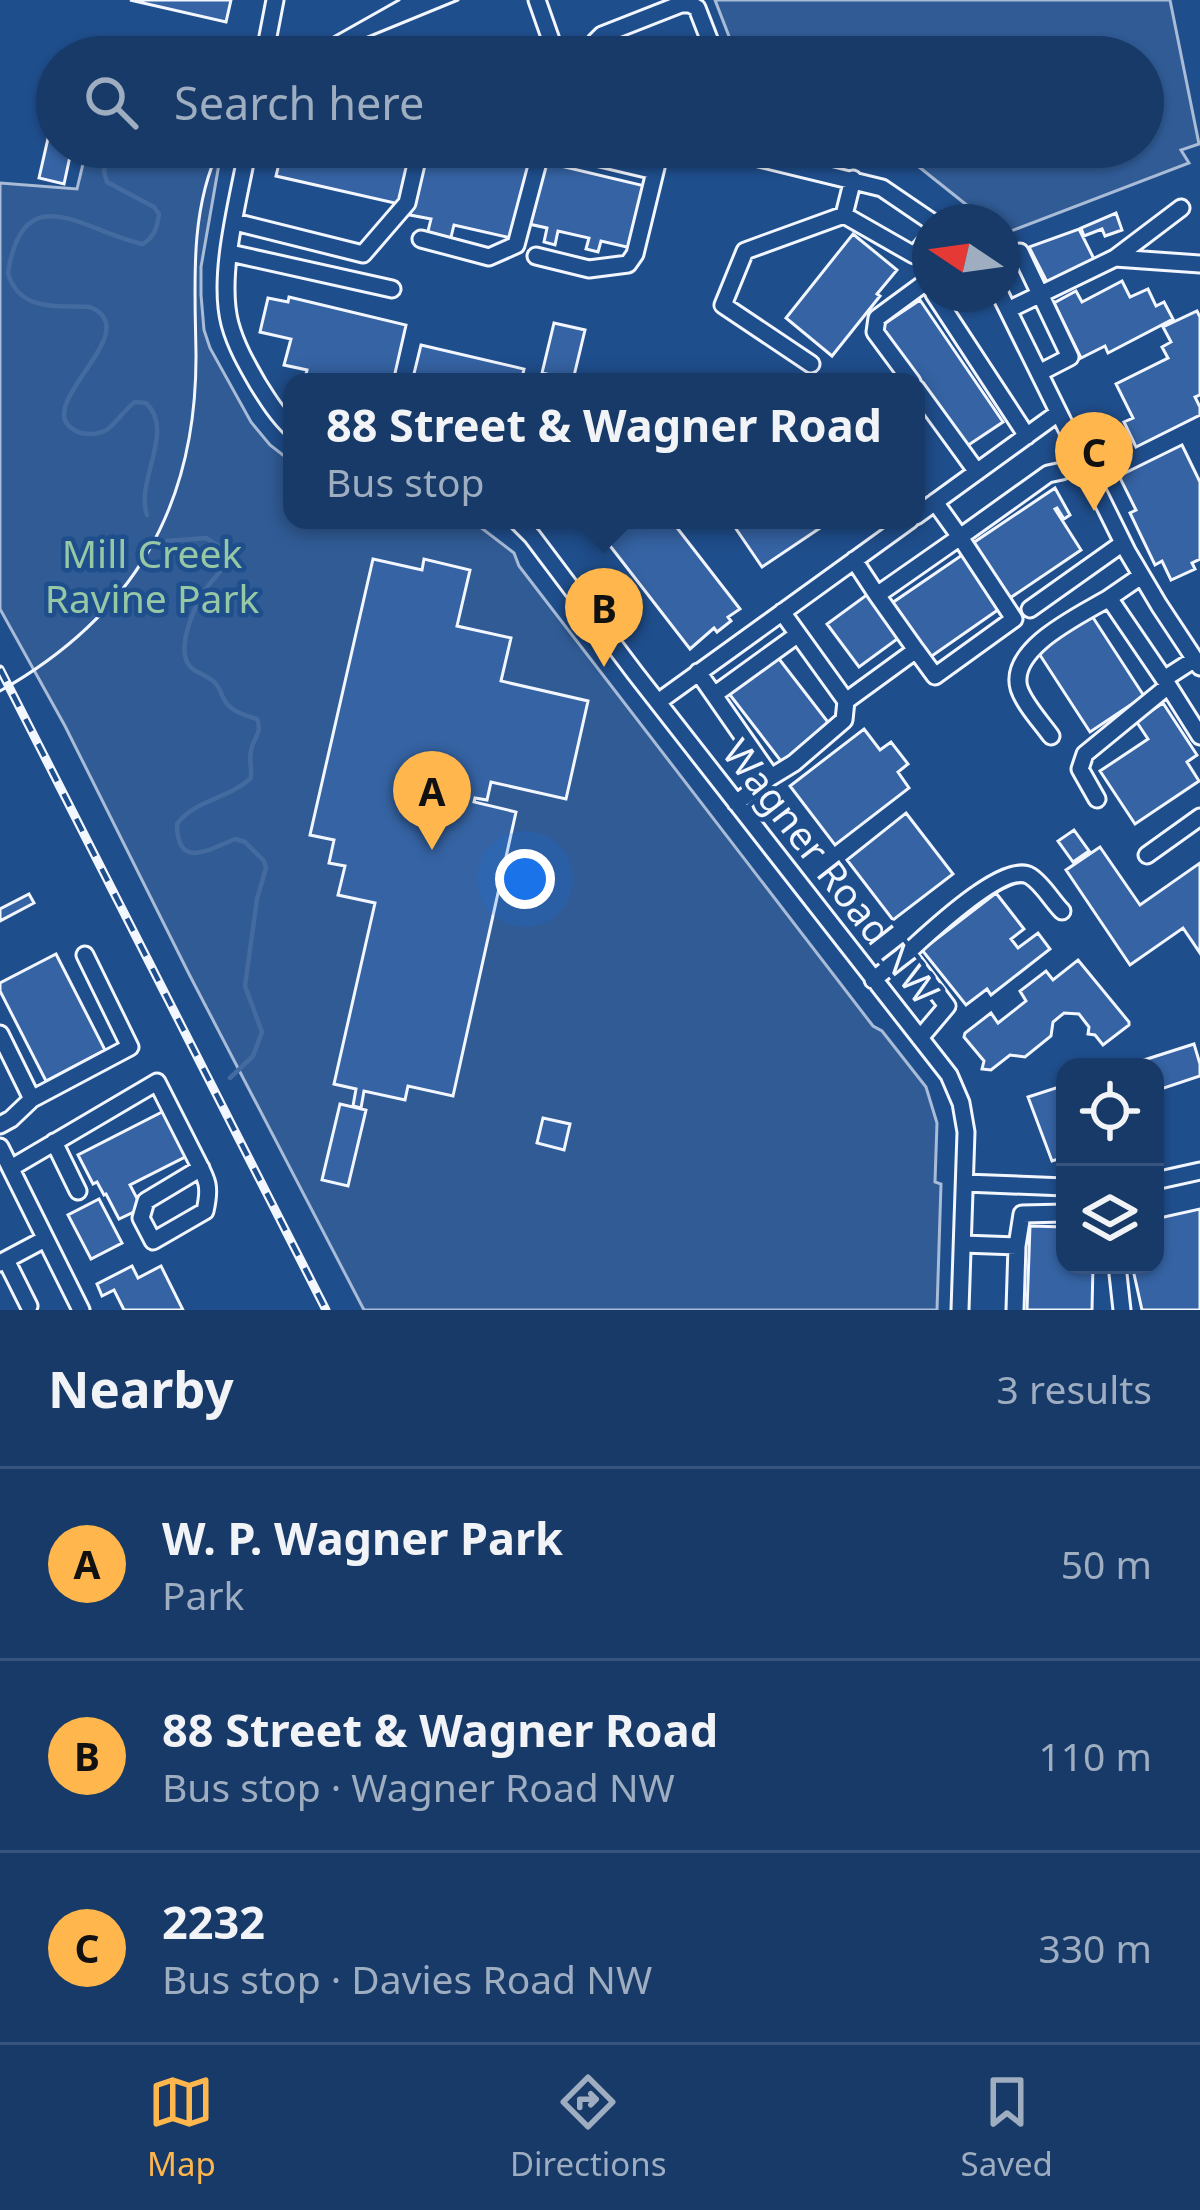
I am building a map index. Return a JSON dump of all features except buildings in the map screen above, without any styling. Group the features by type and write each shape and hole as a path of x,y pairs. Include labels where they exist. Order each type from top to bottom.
{"street":[{"path":"268,36 275,0"},
{"path":"540,1 550,36"},
{"path":"601,36 690,4 697,8 708,36"},
{"path":"244,168 226,293 235,341 283,418"},
{"path":"235,222 363,254 407,203 415,168"},
{"path":"421,239 489,257 516,245 536,168"},
{"path":"642,168 655,171"},
{"path":"536,256 590,269 628,264 635,254 656,168"},
{"path":"806,168 892,192 912,207"},
{"path":"844,215 854,179"},
{"path":"1020,298 1040,294 1115,258 1181,208"},
{"path":"811,364 723,305 745,251 844,215 912,254"},
{"path":"280,264 285,235"},
{"path":"1021,252 1070,357 1039,373"},
{"path":"230,253 392,290"},
{"path":"1115,258 1200,264"},
{"path":"905,373 875,332 877,318 912,292"},
{"path":"946,312 1027,436"},
{"path":"1009,312 1141,576 1197,663 1166,683 1084,754 1080,770 1097,799"},
{"path":"925,400 977,472"},
{"path":"925,509 1058,413"},
{"path":"877,595 1048,474 1081,459"},
{"path":"854,560 935,676 1014,619 935,502"},
{"name":"Wagner Road NW","path":"525,529 949,1075 961,1102 966,1132 960,1310"},
{"path":"658,702 898,529"},
{"path":"1030,609 1124,544"},
{"path":"1051,736 1019,688 1019,668 1034,645 1141,576"},
{"path":"1108,598 1200,736"},
{"path":"736,803 794,763 844,720 846,701 782,612"},
{"path":"713,695 797,634"},
{"path":"846,701 916,650"},
{"path":"698,672 770,778"},
{"path":"1147,855 1200,817"},
{"path":"873,980 995,881 1029,874 1062,911"},
{"path":"907,953 947,1006 920,1038"},
{"path":"0,1125 32,1099 130,1048 85,955"},
{"path":"0,1034 32,1099"},
{"path":"10,1168 157,1082 201,1168 211,1189 205,1211 153,1240 141,1218 146,1201 201,1168"},
{"path":"54,1142 78,1191"},
{"path":"0,1147 81,1310"},
{"path":"1164,1179 1200,1171"},
{"path":"965,1183 1056,1186"},
{"path":"1015,1310 1022,1214 1056,1213"},
{"path":"29,1306 3,1262 45,1239"},
{"path":"963,1244 1017,1246"},
{"path":"1118,1274 1122,1310"}],"shaded area":[{"path":"715,0 1170,0 1199,144 1181,150 1189,163 1020,228 1020,204 965,204 920,168 1164,168 1164,36 729,36"},
{"path":"82,168 218,168 201,267 204,330 251,422 283,455 283,529 483,529 514,553 519,566 873,1026 926,1087 937,1123 935,1182 941,1184 937,1310 364,1310 65,726 0,609 0,183 77,189"}],"waterway":[{"path":"105,168 107,182 159,214 150,238 143,244 80,222 43,217 28,225 16,243 8,273 13,286 30,300 90,307 105,319 106,334 73,390 65,408 66,423 81,433 98,433 135,402 146,403 157,427 146,487 147,515"},
{"path":"167,541 206,538 225,550 222,568 193,615 185,654 190,666 216,684 228,705 259,724 250,754 251,778 193,809 177,824 178,839 189,852 206,851 235,839 245,842 266,868 245,986 262,1032 253,1056 230,1078"}],"tram line":[{"path":"335,36 399,0"},
{"path":"370,36 458,0"},
{"path":"0,691 87,628 121,591 169,508 193,409 199,222 211,168"}],"railway":[{"path":"0,669 326,1310"}],"place":[{"name":"2232","path":"1094,511"},
{"name":"88 Street & Wagner Road","path":"604,667"},
{"name":"W. P. Wagner Park","path":"432,850"}],"park label":[{"name":"Mill Creek Ravine Park","path":"152,574"}]}
